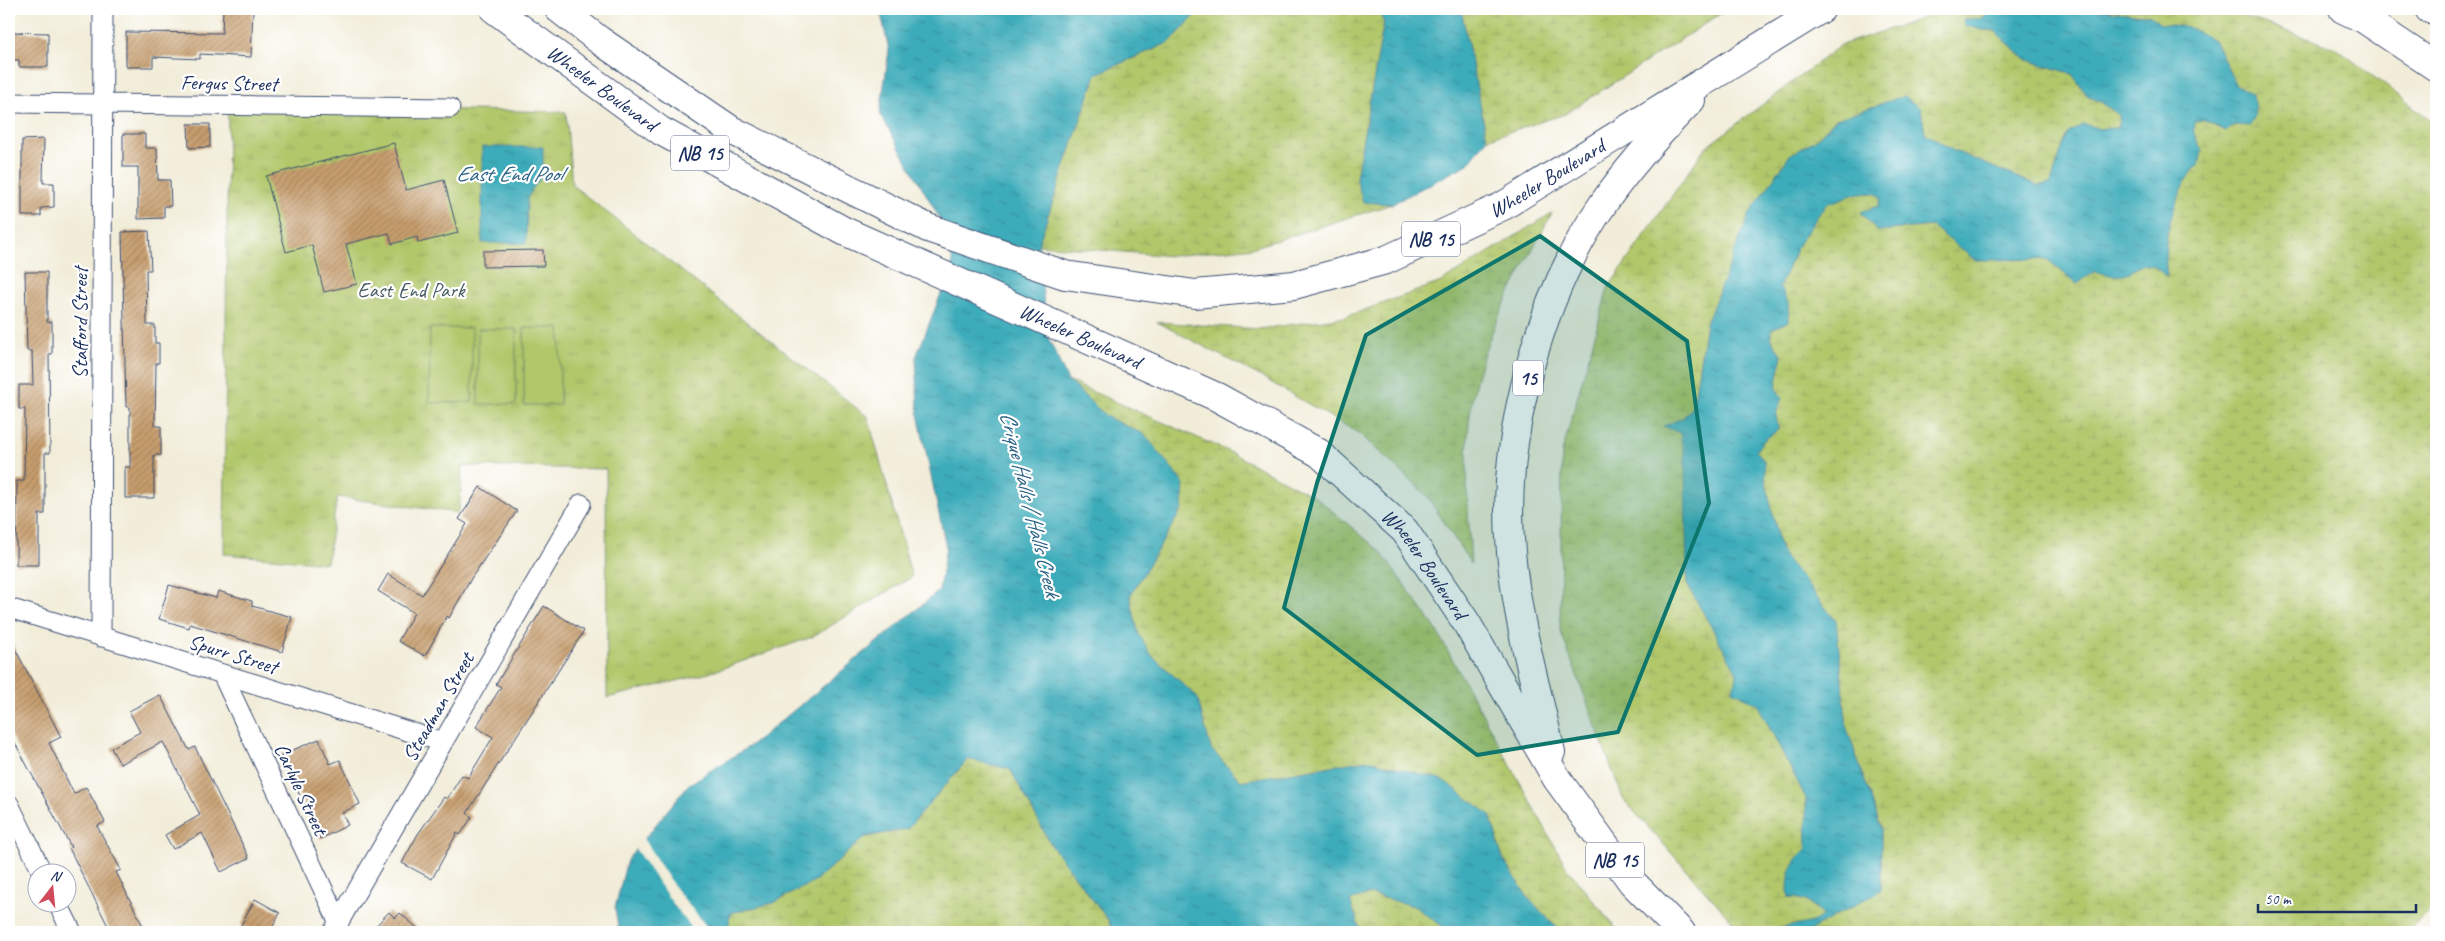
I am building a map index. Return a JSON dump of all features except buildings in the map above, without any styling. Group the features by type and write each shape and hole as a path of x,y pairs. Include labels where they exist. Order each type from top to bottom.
{"highway":[{"name":"Wheeler Boulevard","path":"494,9 661,131 844,231 923,268 1217,397 1318,453 1405,531 1466,622 1557,779"},
{"name":"Wheeler Boulevard","path":"558,9 599,40 731,130 928,228 1065,275 1195,294 1294,285 1386,260 1504,206 1754,48"},
{"name":"NB 15","path":"1754,48 1821,9"},
{"path":"2344,9 2364,19 2436,67"},
{"path":"2429,9 2436,10"},
{"name":"15","path":"1557,779 1520,623 1510,550 1511,478 1520,406 1534,353 1567,268 1602,205 1646,146 1697,94 1754,48"},
{"name":"NB 15","path":"1557,779 1632,882 1681,932"}],"street":[{"name":"Stafford Street","path":"101,637 103,9"},
{"name":"Fergus Street","path":"9,103 450,108"},
{"name":"Steadman Street","path":"336,927 581,504"},
{"name":"Spurr Street","path":"9,608 443,742"},
{"name":"Carlyle Street","path":"222,674 336,927"},
{"path":"9,804 38,864"},
{"path":"63,914 72,932"}],"highlighted area":[{"path":"1540,236 1687,341 1709,503 1618,732 1477,755 1284,608 1317,483 1366,335"}],"green space":[{"path":"1201,9 1377,9 1384,22 1356,178 1364,202 1392,204 1255,247 1173,256 1038,245 1096,74 1170,42"},
{"path":"1461,9 1728,9 1565,114 1487,139"},
{"path":"1951,9 1996,9 1980,19 1963,19 1982,30 1994,30 2025,59 2072,74 2087,95 2101,102 2120,116 2117,128 2100,129 2084,124 2067,134 2051,183 2038,186 1952,150 1925,133 1921,109 1835,119 1817,139 1790,155 1706,324 1693,406 1683,418 1664,426 1680,433 1685,457 1687,584 1737,672 1733,690 1758,705 1806,798 1807,848 1797,859 1791,871 1788,883 1789,898 1800,899 1809,903 1823,917 1804,925 1784,929 1742,932 1623,799 1560,630 1562,452 1608,288 1705,148 1841,45"},
{"path":"2093,9 2223,9 2336,48 2436,124 2436,904 2408,932 1806,932 1881,890 1881,828 1847,729 1836,621 1781,552 1766,483 1764,461 1756,450 1764,440 1778,430 1776,414 1781,398 1776,388 1782,355 1770,338 1772,329 1788,302 1779,287 1799,243 1826,204 1858,193 1874,193 1881,197 1878,206 1862,212 1877,231 1933,226 1975,260 2047,259 2077,284 2095,271 2128,273 2143,264 2153,266 2167,276 2166,242 2173,210 2202,150 2193,128 2195,121 2203,120 2225,131 2235,84 2215,41 2188,27 2160,24 2150,16"},
{"name":"East End Park","path":"228,105 566,112 572,185 868,417 912,577 812,637 709,673 607,698 606,469 463,466 459,513 337,497 327,563 224,554"},
{"path":"1552,213 1498,319 1481,363 1475,386 1468,430 1467,452 1471,564 1427,496 1360,434 1260,376 1157,322 1259,329 1345,317 1441,282"},
{"path":"430,328 472,328 472,402 429,403"},
{"path":"524,328 560,328 560,405 524,405"},
{"path":"478,329 516,329 516,404 478,404"},
{"path":"1068,381 1226,450 1317,498 1380,551 1434,626 1567,868 1619,932 1561,932 1528,898 1502,856 1490,815 1368,760 1241,781 1211,749 1197,697 1151,655 1138,633 1130,596 1182,509 1145,435 1107,417"},
{"path":"968,759 1010,769 1052,846 1109,921 1112,932 728,932 729,913 773,903 816,880 865,837 907,829"},
{"path":"1370,894 1414,906 1451,932 1361,932 1350,901"}],"water":[{"name":"Crique Halls / Halls Creek","path":"880,9 1201,9 1170,42 1096,74 1038,245 1047,335 1068,381 1107,417 1145,435 1184,484 1182,509 1130,596 1138,633 1151,655 1197,697 1211,749 1241,781 1368,760 1443,780 1490,815 1502,857 1528,898 1561,932 1451,932 1414,906 1370,894 1350,901 1361,932 1112,932 1109,921 1052,846 1010,769 968,759 907,829 865,837 816,880 773,903 730,913 728,932 619,932 615,908 627,860 688,785 753,744 939,591 946,547 918,414 916,357 953,263 943,224 880,114 889,50"},
{"path":"1377,9 1461,9 1487,139 1468,164 1392,204 1363,202 1356,178 1384,22"},
{"path":"1996,9 2093,9 2150,16 2160,24 2188,27 2215,41 2235,84 2253,95 2255,115 2250,126 2237,125 2225,131 2203,120 2195,121 2193,128 2196,140 2202,150 2199,166 2192,171 2186,181 2176,203 2167,233 2165,253 2167,276 2153,266 2143,264 2120,275 2109,275 2095,271 2077,284 2047,259 1975,260 1932,226 1877,231 1861,212 1878,206 1881,197 1874,193 1858,193 1826,204 1799,243 1779,287 1788,302 1789,321 1772,329 1770,338 1782,355 1776,388 1782,398 1776,414 1778,430 1764,440 1756,450 1764,461 1766,483 1781,552 1836,621 1847,729 1881,828 1881,890 1807,932 1770,932 1823,917 1809,903 1800,899 1789,898 1788,883 1793,865 1807,848 1806,798 1758,705 1733,690 1737,672 1687,584 1685,457 1680,433 1663,426 1683,418 1693,406 1706,324 1750,213 1790,155 1817,139 1836,119 1904,96 1921,109 1925,133 1952,150 2038,186 2051,183 2067,134 2084,124 2100,129 2117,128 2120,116 2101,102 2087,95 2072,74 2025,59 1994,30 1982,30 1965,25 1963,19 1980,19"},
{"name":"East End Pool","path":"482,147 543,147 543,168 540,179 527,199 526,243 482,243"}],"pier":[{"path":"642,837 675,888 711,932 695,932 676,908 634,847"}]}
